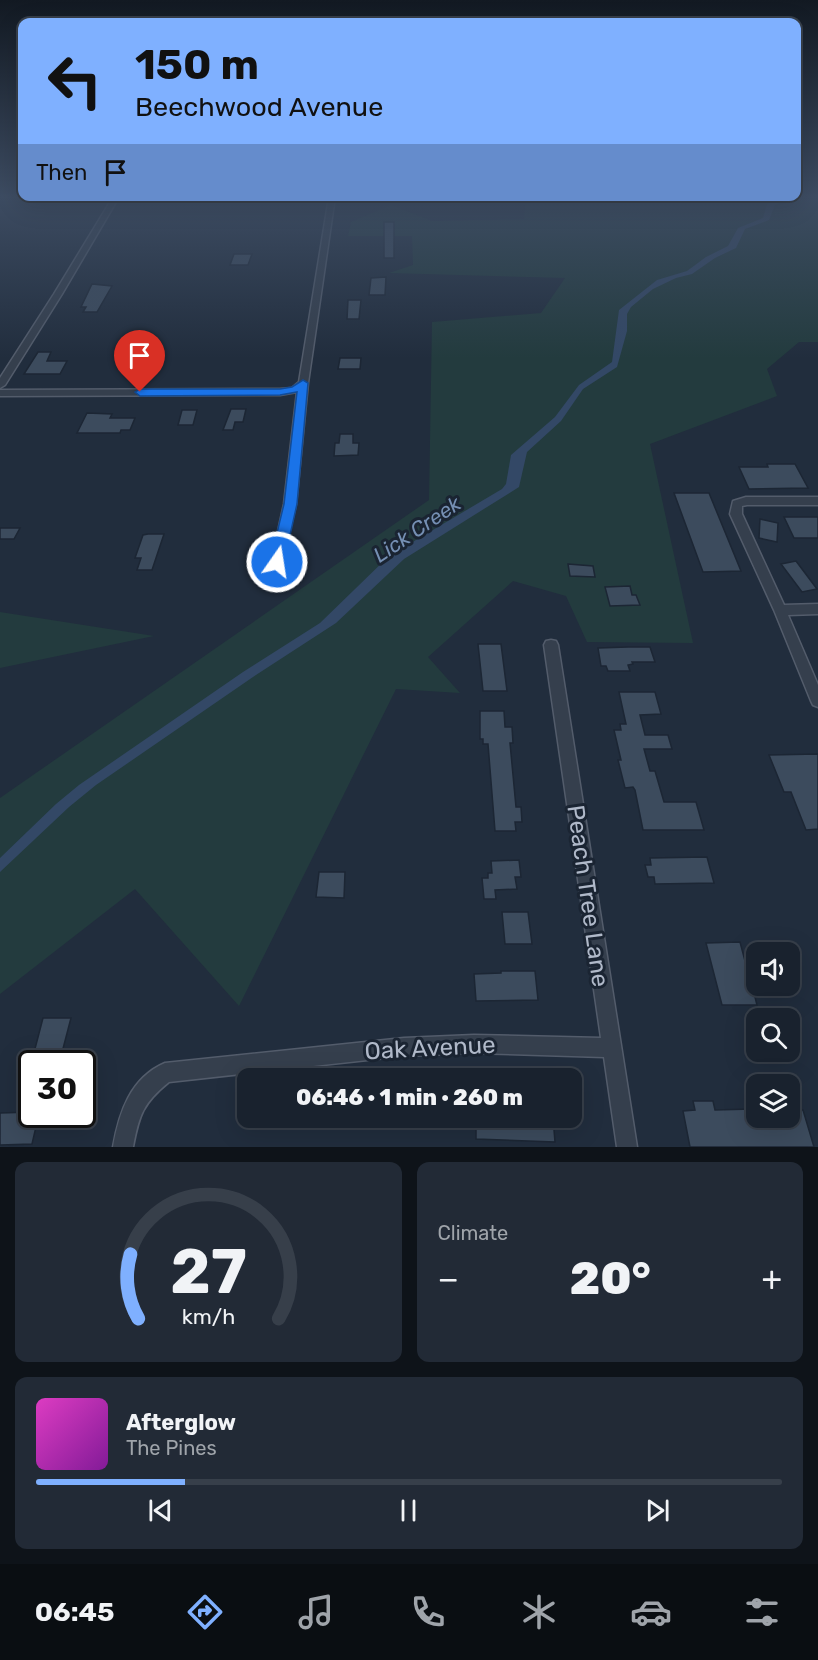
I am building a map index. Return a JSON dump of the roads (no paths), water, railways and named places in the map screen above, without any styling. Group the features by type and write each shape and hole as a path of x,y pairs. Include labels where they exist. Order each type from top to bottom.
{"street":[{"path":"0,385 83,251"},
{"path":"277,562 290,504 299,386 323,251"},
{"path":"0,393 280,392 299,386"},
{"path":"818,501 746,501 737,504 736,514 818,701"},
{"path":"780,610 818,609"},
{"name":"Peach Tree Lane","path":"551,645 610,1048 627,1147"},
{"name":"Oak Avenue","path":"123,1147 134,1102 147,1086 165,1073 404,1047 474,1044 610,1048"}],"water":[{"name":"Lick Creek","path":"719,251 731,251 692,274 676,278 653,289 631,307 627,314 627,331 617,367 583,389 561,421 527,452 519,487 404,559 336,623 96,785 69,807 0,872 0,858 79,785 243,672 320,623 389,556 502,489 506,484 511,455 555,417 579,385 612,362 619,310 657,280 687,271"}]}
